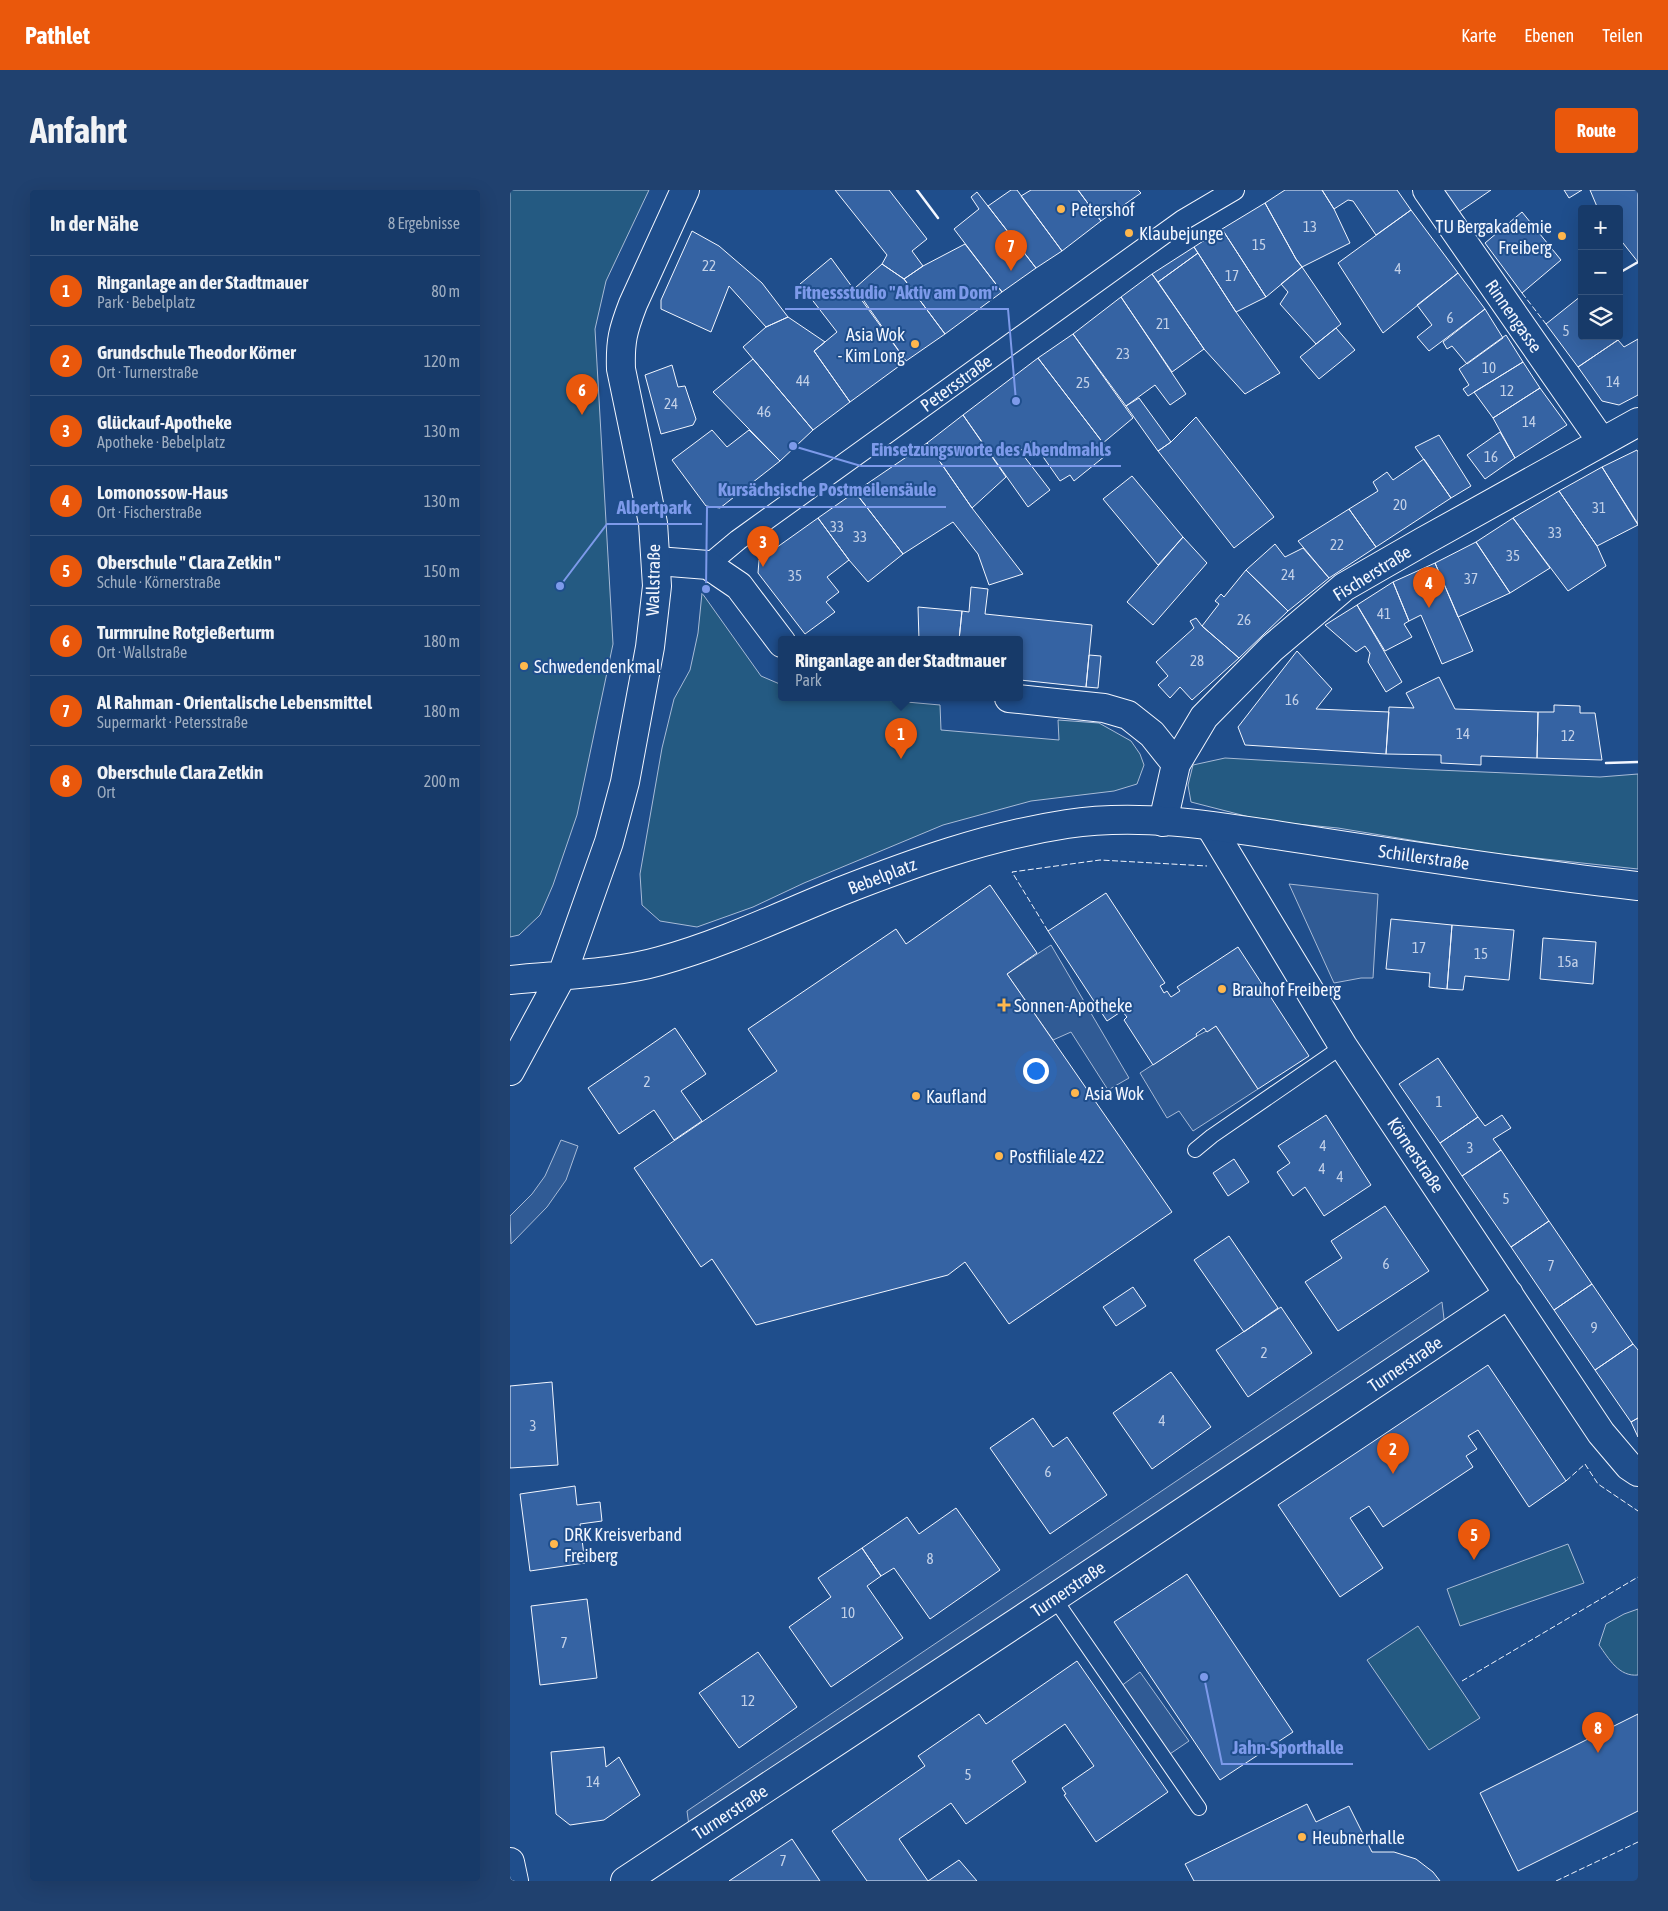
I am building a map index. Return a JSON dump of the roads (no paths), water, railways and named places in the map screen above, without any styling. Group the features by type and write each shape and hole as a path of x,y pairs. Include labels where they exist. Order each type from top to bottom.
{"street":[{"name":"Wallstraße","path":"510,1071 562,975 609,842 625,782 650,647 657,586 657,561 653,523 621,369 620,344 633,304 685,190"},
{"name":"Petersstraße","path":"708,566 738,540 1182,220 1234,190"},
{"name":"Rinnengasse","path":"1427,190 1602,442"},
{"name":"Fischerstraße","path":"1163,822 1176,764 1204,717 1272,648 1344,588 1424,541 1638,422"},
{"path":"657,561 708,566 739,586 778,637"},
{"path":"1023,699 1104,708 1128,715 1152,734 1176,764"},
{"name":"Bebelplatz","path":"510,980 634,967 660,961 718,942 932,857 1018,832 1070,823 1115,820 1210,826"},
{"name":"Schillerstraße","path":"1210,826 1638,886"},
{"name":"Körnerstraße","path":"1210,826 1343,1046 1601,1433 1629,1466 1638,1472"},
{"name":"Turnerstraße","path":"625,1881 1054,1598 1509,1294"}],"lane":[{"path":"1195,1150 1212,1136 1343,1046"},
{"path":"1054,1598 1199,1808"}],"place":[{"name":"Petershof","path":"1061,209"},
{"name":"Klaubejunge","path":"1129,233"},
{"name":"TU Bergakademie Freiberg","path":"1562,236"},
{"name":"Al Rahman - Orientalische Lebensmittel","path":"1011,271"},
{"name":"Asia Wok - Kim Long","path":"915,344"},
{"name":"Fitnessstudio \"Aktiv am Dom\"","path":"1016,401"},
{"name":"Turmruine Rotgießerturm","path":"582,415"},
{"name":"Einsetzungsworte des Abendmahls","path":"793,446"},
{"name":"Glückauf-Apotheke","path":"763,567"},
{"name":"Albertpark","path":"560,586"},
{"name":"Kursächsische Postmeilensäule","path":"706,589"},
{"name":"Lomonossow-Haus","path":"1429,608"},
{"name":"Schwedendenkmal","path":"524,666"},
{"name":"Ringanlage an der Stadtmauer","path":"901,759"},
{"name":"Brauhof Freiberg","path":"1222,989"},
{"name":"Sonnen-Apotheke","path":"1004,1005"},
{"name":"Asia Wok","path":"1075,1093"},
{"name":"Kaufland","path":"916,1096"},
{"name":"Postfiliale 422","path":"999,1156"},
{"name":"Grundschule Theodor Körner","path":"1393,1474"},
{"name":"DRK Kreisverband Freiberg","path":"554,1544"},
{"name":"Oberschule \" Clara Zetkin \"","path":"1474,1560"},
{"name":"Jahn-Sporthalle","path":"1204,1677"},
{"name":"Oberschule Clara Zetkin","path":"1598,1753"},
{"name":"Heubnerhalle","path":"1302,1837"}]}
